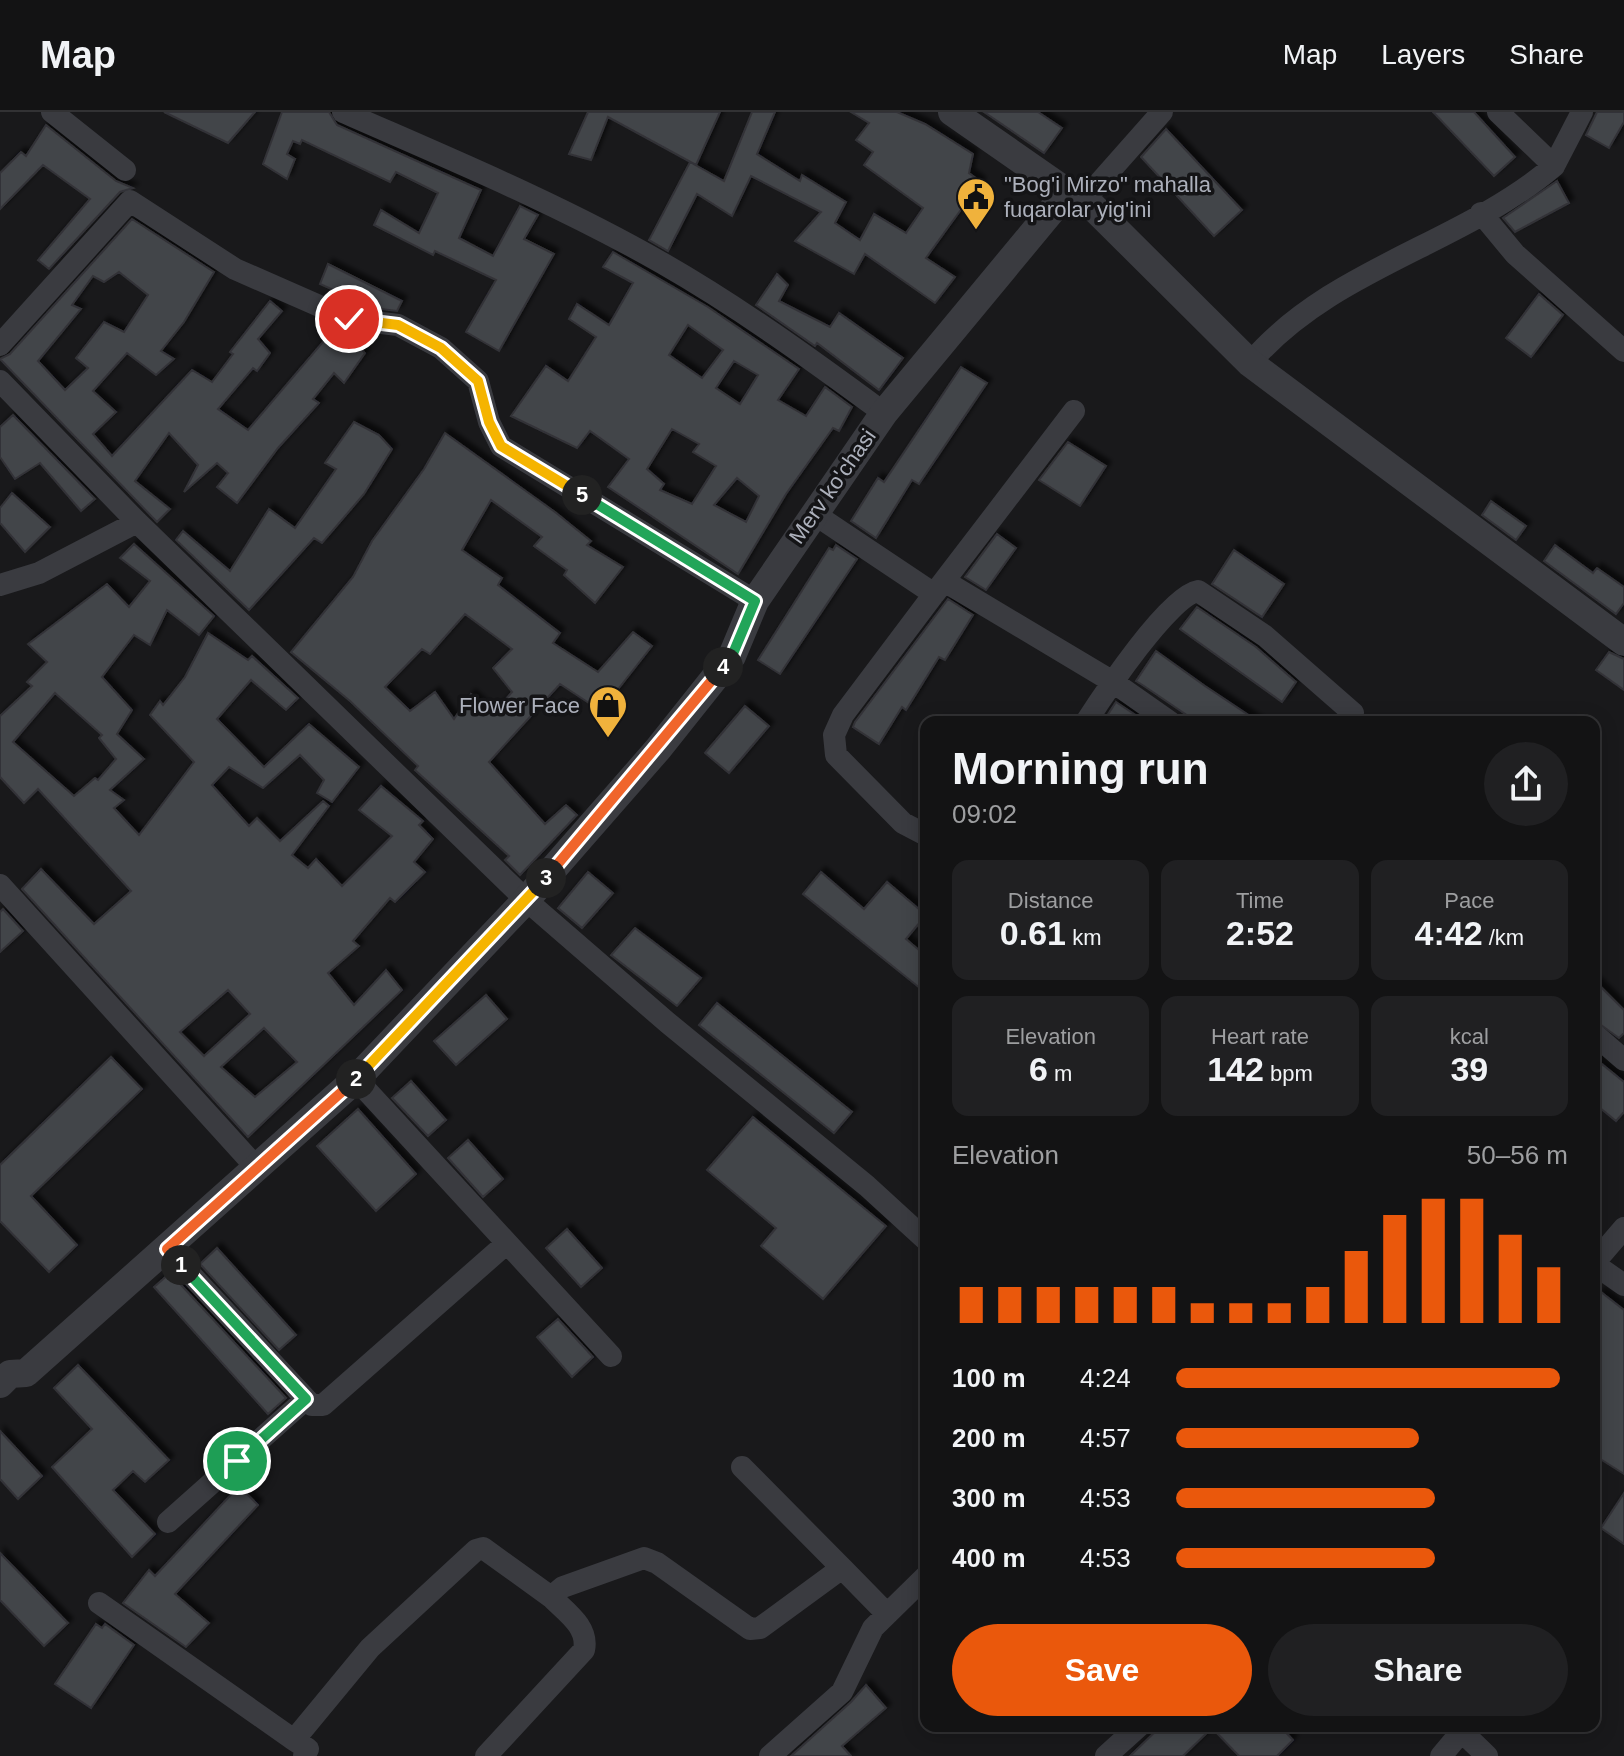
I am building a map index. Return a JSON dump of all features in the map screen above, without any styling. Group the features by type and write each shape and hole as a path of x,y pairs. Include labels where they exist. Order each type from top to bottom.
{"street":[{"path":"52,112 125,170"},
{"path":"343,112 517,188 663,264 813,361 884,413"},
{"path":"952,112 1076,195 1250,363 1624,642"},
{"path":"1076,195 1162,112"},
{"path":"1498,112 1554,166"},
{"path":"1250,363 1269,341 1339,288 1481,213 1554,166 1582,112"},
{"name":"Merv ko'chasi","path":"0,1384 10,1374 26,1373 356,1079 526,900 658,749 732,656 755,601 884,413 1076,195"},
{"path":"0,345 130,201 235,269 349,319 398,325 441,348 478,381 489,422 501,446 755,601"},
{"path":"1481,213 1515,254 1624,351"},
{"path":"0,381 137,522 526,900 668,1023 867,1186 920,1235"},
{"path":"920,832 903,823 836,755 834,735 843,715 1074,411"},
{"path":"813,513 939,587 1113,682 1161,716"},
{"path":"0,585 39,573 137,522"},
{"path":"1090,716 1113,682 1180,599 1198,591 1265,636 1353,713"},
{"path":"0,885 255,1166"},
{"path":"1600,1039 1624,1060"},
{"path":"356,1079 611,1356"},
{"path":"1600,1256 1624,1228"},
{"path":"167,1249 312,1405 323,1405 507,1243"},
{"path":"1600,1267 1624,1285"},
{"path":"168,1522 306,1399"},
{"path":"742,1467 887,1614"},
{"path":"99,1603 299,1748 370,1648 476,1550 491,1551 551,1597 581,1627 586,1639 584,1650 486,1756"},
{"path":"551,1597 563,1587 644,1558 657,1563 750,1629 760,1628 842,1568"},
{"path":"770,1756 842,1692 873,1628 920,1582"},
{"path":"1106,1756 1132,1732"},
{"path":"1441,1756 1457,1732"},
{"path":"1462,1732 1487,1756"}],"building":[{"path":"164,112 255,112 228,143"},
{"path":"282,112 329,112 337,125 481,190 459,238 493,256 520,206 538,215 524,239 554,254 499,351 466,332 496,280 435,251 433,255 374,225 381,210 419,233 438,193 396,172 390,182 302,140 300,144 293,141 287,154 295,159 287,179 263,164"},
{"path":"588,112 720,112 696,165 608,117 591,160 569,154"},
{"path":"752,112 775,112 757,154 800,181 802,175 846,202 835,223 860,240 874,214 906,233 923,208 864,165 873,152 856,140 869,123 851,112 897,112 925,124 973,154 969,173 981,182 926,258 955,277 935,303 865,254 854,274 795,241 821,212 751,176 732,216 697,194 668,251 649,240 690,162 724,181"},
{"path":"984,112 1038,112 1062,128 1044,153"},
{"path":"1433,112 1474,112 1515,157 1494,176"},
{"path":"1597,112 1624,112 1624,122 1609,148 1586,135"},
{"path":"46,125 116,181 133,188 120,192 49,269 38,260 90,199 43,165 0,209 0,173 21,152 26,156"},
{"path":"1166,129 1242,210 1214,236 1141,157"},
{"path":"1557,181 1569,203 1515,232 1503,218"},
{"path":"132,219 214,272 184,322 161,351 174,359 156,375 127,353 93,391 116,412 93,434 112,456 192,370 212,382 233,354 230,352 270,301 282,311 258,339 270,353 257,371 253,368 218,409 248,430 333,330 348,341 350,337 365,353 344,383 334,373 313,399 319,403 278,448 237,503 217,487 228,473 217,463 184,492 198,465 169,433 135,481 170,509 157,522 0,359 10,354","holes":["119,272 148,295 124,332 104,322 76,358 88,368 65,390 38,361 81,309 72,305 93,276 104,282"]},
{"path":"613,252 708,307 799,369 778,400 806,416 825,387 852,407 839,431 833,428 786,494 738,574 608,487 629,459 590,431 577,448 511,416 546,366 568,381 596,337 569,319 577,304 609,325 633,283 603,267","holes":["688,325 723,350 702,378 669,355","734,361 758,375 740,404 716,388","672,429 699,444 693,452 716,466 692,504 660,490 664,484 647,469","737,478 759,496 746,522 714,505"]},
{"path":"328,264 402,301 397,311 373,308 320,284"},
{"path":"777,274 788,285 779,301 830,327 839,313 903,358 879,390 817,343 815,346 756,305"},
{"path":"1539,294 1563,315 1531,357 1506,338"},
{"path":"961,367 987,383 919,484 912,480 876,538 851,521 878,478 884,482"},
{"path":"13,415 95,499 81,511 40,463 15,479 0,457 0,427"},
{"path":"354,422 379,435 392,449 364,494 322,543 314,538 249,610 176,540 183,531 230,571 269,509 295,528 336,469 325,463"},
{"path":"445,433 555,512 591,541 587,545 623,567 595,603 564,575 567,570 534,546 542,537 491,500 462,550 502,578 498,585 560,633 553,643 598,672 633,632 652,646 601,711 560,684 489,762 545,824 566,805 577,815 520,875 505,860 509,856 415,770 418,766 350,701 291,652 353,577 372,541 424,469","holes":["465,614 512,649 493,668 512,692 493,714 471,694 454,719 435,692 410,711 385,687 422,649 430,654"]},
{"path":"1068,442 1106,466 1080,506 1039,480"},
{"path":"12,493 50,527 25,552 0,523 0,508"},
{"path":"1491,501 1526,526 1516,540 1482,515"},
{"path":"997,534 1016,548 986,590 965,577"},
{"path":"134,544 214,616 199,635 167,610 150,645 134,635 102,677 132,710 117,734 144,759 110,790 124,800 114,808 139,835 194,762 150,715 160,701 163,705 185,677 208,633 248,660 252,656 298,698 286,710 251,680 217,719 264,767 309,724 359,767 332,802 317,793 324,780 300,755 263,788 229,767 212,785 249,826 257,818 280,841 323,801 329,806 292,855 308,868 316,859 342,886 392,836 359,810 381,786 423,821 419,825 433,839 414,862 425,872 395,902 390,898 353,941 359,946 328,973 354,1005 386,970 402,990 248,1137 22,889 41,869 94,924 131,891 38,789 24,803 0,777 0,716 32,686 27,682 47,662 28,644 107,584 129,607 150,581 120,558","holes":["55,693 102,735 99,738 116,759 98,780 95,778 74,796 13,742","228,990 250,1014 204,1056 180,1032","264,1028 297,1062 255,1097 221,1067"]},
{"path":"836,545 857,559 780,674 758,660 829,548 833,550"},
{"path":"1555,545 1593,573 1597,568 1624,587 1624,603 1616,614 1544,561"},
{"path":"1234,550 1284,584 1262,617 1212,584"},
{"path":"948,599 973,615 945,660 939,657 906,710 902,707 879,744 853,727 855,722"},
{"path":"1197,607 1256,647 1296,682 1282,702 1180,629"},
{"path":"1156,651 1250,716 1188,716 1136,681"},
{"path":"1609,652 1624,659 1624,690 1596,670"},
{"path":"1116,702 1137,716 1107,716"},
{"path":"745,706 769,726 729,773 705,753"},
{"path":"588,872 613,893 582,928 558,908"},
{"path":"821,872 864,909 887,882 920,910 920,922 906,939 920,951 920,988 803,894"},
{"path":"3,909 23,931 0,952 0,912"},
{"path":"635,928 701,978 677,1006 611,955"},
{"path":"1600,986 1624,1010 1624,1033 1619,1038 1600,1024"},
{"path":"486,995 507,1019 456,1065 434,1041"},
{"path":"717,1003 852,1112 834,1133 699,1025"},
{"path":"111,1057 142,1089 31,1196 77,1245 49,1272 0,1221 0,1165"},
{"path":"1600,1062 1624,1082 1624,1112 1616,1121 1600,1108"},
{"path":"411,1081 446,1120 428,1136 392,1098"},
{"path":"358,1109 416,1174 376,1211 317,1146"},
{"path":"753,1117 886,1226 823,1299 761,1246 776,1228 707,1170"},
{"path":"468,1140 503,1179 483,1197 448,1158"},
{"path":"567,1229 602,1268 581,1287 546,1248"},
{"path":"217,1248 296,1335 279,1350 200,1264"},
{"path":"170,1273 286,1398 268,1414 154,1287"},
{"path":"1600,1293 1624,1310 1624,1474 1600,1459"},
{"path":"558,1319 593,1357 572,1377 537,1337"},
{"path":"78,1365 169,1460 145,1482 133,1471 113,1490 155,1534 132,1557 52,1467 92,1429 54,1388"},
{"path":"0,1431 42,1476 18,1499 0,1479"},
{"path":"239,1486 258,1505 175,1594 209,1623 186,1647 123,1603 149,1570 155,1576"},
{"path":"1624,1493 1624,1544 1601,1528"},
{"path":"0,1553 68,1623 44,1646 0,1600"},
{"path":"96,1624 102,1628 105,1624 134,1645 91,1708 55,1684"},
{"path":"866,1685 886,1708 842,1746 851,1756 791,1756 851,1702"},
{"path":"1155,1732 1208,1732 1183,1756 1130,1756"},
{"path":"1216,1732 1286,1732 1293,1740 1277,1756 1239,1756"}],"place":[{"name":"\"Bog'i Mirzo\" mahalla fuqarolar yig'ini","path":"976,231"},
{"name":"Flower Face","path":"608,739"}],"route":[{"path":"237,1461 306,1399 167,1249 255,1166 356,1079 526,900 658,749 732,656 755,601 501,446 489,422 478,381 441,348 398,325 349,319"}]}
